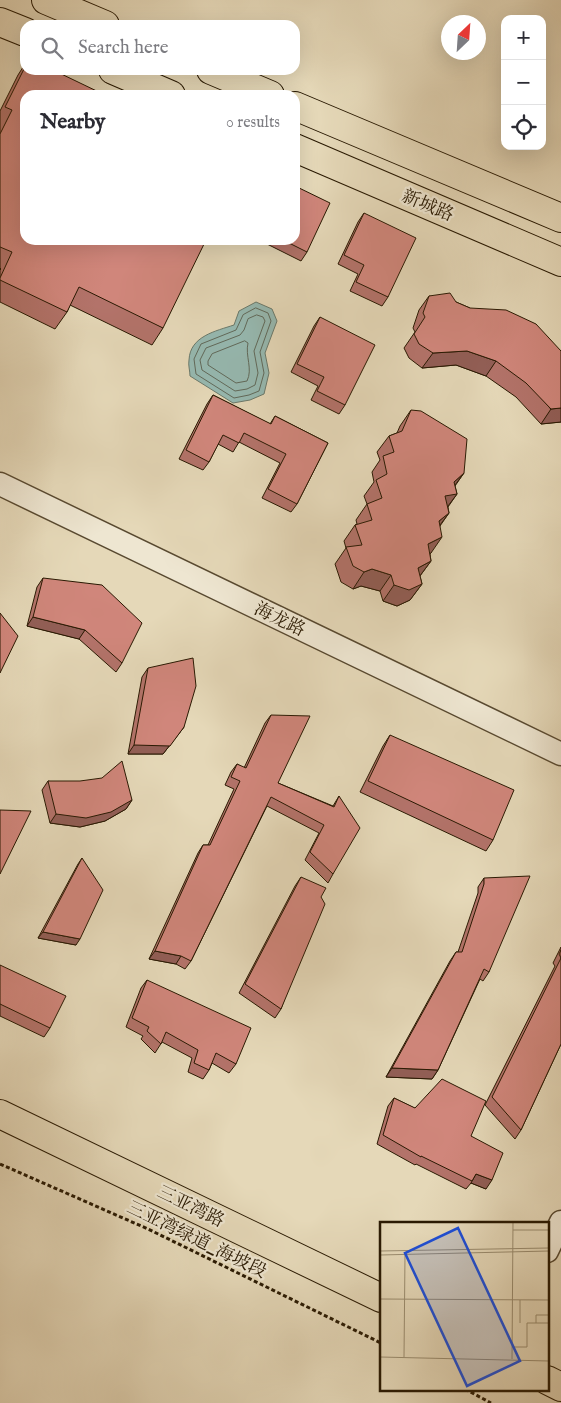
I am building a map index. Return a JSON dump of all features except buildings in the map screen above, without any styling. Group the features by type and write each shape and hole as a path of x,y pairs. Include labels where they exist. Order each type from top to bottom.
{"main road":[{"path":"46,0 93,20"},
{"path":"0,22 20,30"},
{"path":"125,75 159,90"},
{"path":"223,75 258,90"},
{"path":"300,108 561,218"},
{"name":"新城路","path":"300,150 561,262"},
{"name":"三亚湾路","path":"0,1114 380,1298"},
{"path":"548,1380 561,1387"}],"street":[{"name":"海龙路","path":"0,484 561,754"},
{"path":"552,1250 561,1222"}],"path":[{"name":"三亚湾绿道_海坡段","path":"0,1164 148,1229 380,1343"},
{"path":"467,1390 491,1403"}],"water":[{"path":"256,302 272,309 277,321 265,353 269,373 264,394 250,400 233,403 190,376 190,352 194,345 205,336 234,325 239,311"}]}
